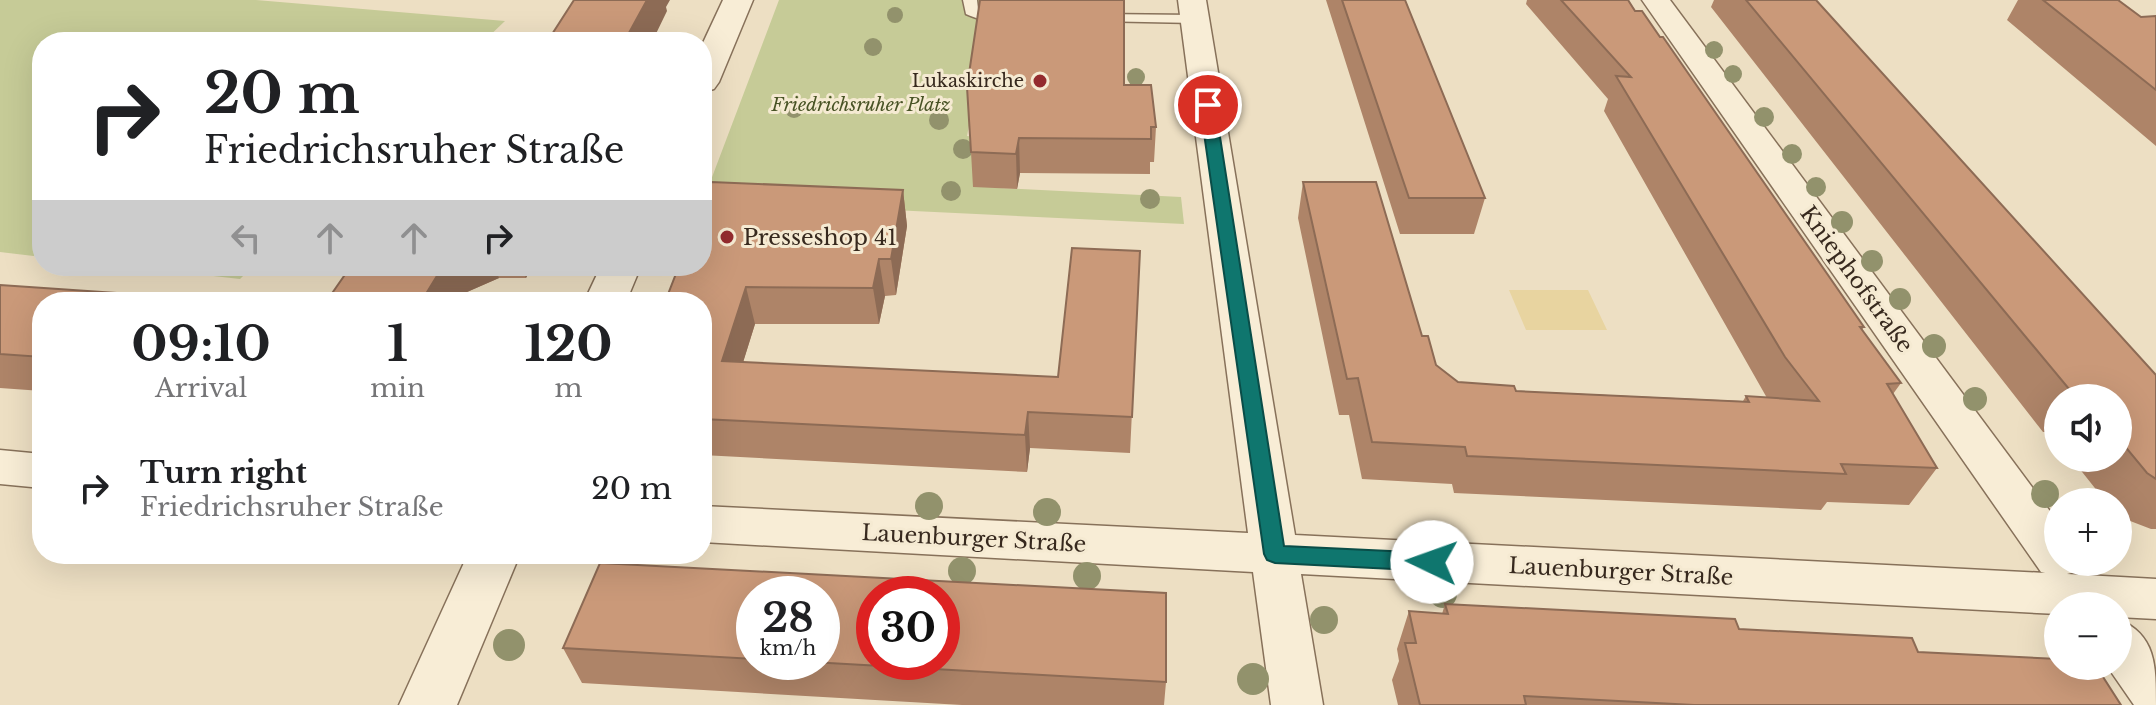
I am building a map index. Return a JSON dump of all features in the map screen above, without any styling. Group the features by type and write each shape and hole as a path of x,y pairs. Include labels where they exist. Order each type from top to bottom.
{"street":[{"path":"712,59 738,0"},
{"name":"Kniephofstraße","path":"1656,0 2074,580"},
{"path":"1194,9 1297,705"},
{"path":"0,467 32,470"},
{"name":"Lauenburger Straße","path":"712,525 1275,554 2074,580 2156,599"},
{"path":"428,705 490,564"},
{"path":"2132,661 2156,694"}],"lane":[{"path":"970,0 971,11 985,17 1013,17"},
{"path":"1095,18 1194,9"}],"green space":[{"path":"0,0 256,0 505,21 493,32 32,32 32,256 0,252"},
{"name":"Friedrichsruher Platz","path":"779,0 993,0 967,136 978,137 999,188 1181,197 1184,224 712,201 712,177"},
{"path":"213,276 243,276 240,279"}],"sand":[{"path":"1509,290 1588,290 1607,330 1526,330"}],"building":[{"path":"574,0 647,0 629,32 553,32"},
{"name":"Lukaskirche","path":"980,0 1124,0 1124,85 1151,85 1156,127 1151,127 1151,139 1019,138 1016,154 971,152 967,87"},
{"path":"1342,0 1405,0 1485,198 1409,198"},
{"path":"1561,0 1628,0 1635,11 1642,11 1663,37 1901,383 1887,384 1937,468 1841,464 1846,474 1467,456 1465,447 1372,442 1358,378 1347,379 1303,182 1376,182 1422,336 1428,336 1436,365 1458,382 1514,386 1516,391 1749,402 1746,396 1819,401 1785,357 1616,76 1631,77"},
{"path":"1746,0 1816,0 2156,375 2156,479 2132,455 2132,384 2065,384"},
{"path":"2043,0 2118,0 2141,17 2156,16 2156,90"},
{"path":"712,182 903,190 891,259 879,259 873,288 746,287 722,361 1058,377 1072,248 1140,251 1132,417 1028,412 1025,435 712,419 712,292 669,292 675,276 712,276"},
{"path":"344,276 437,276 427,292 333,292"},
{"path":"0,285 102,292 32,292 32,356 0,354"},
{"path":"600,564 856,577 856,665 840,664 840,576 736,576 736,658 563,648"},
{"path":"960,582 1166,593 1166,682 960,670"},
{"path":"1445,604 1735,619 1739,629 1912,638 1918,652 2044,658 2044,680 2105,680 2121,705 1694,705 1524,696 1526,705 1420,705 1405,643 1416,643 1409,611 1448,614"}],"place":[{"name":"Lukaskirche","path":"1040,81"},
{"name":"Presseshop 41","path":"727,237"}],"route":[{"path":"1208,105 1275,554 1432,562"}]}
